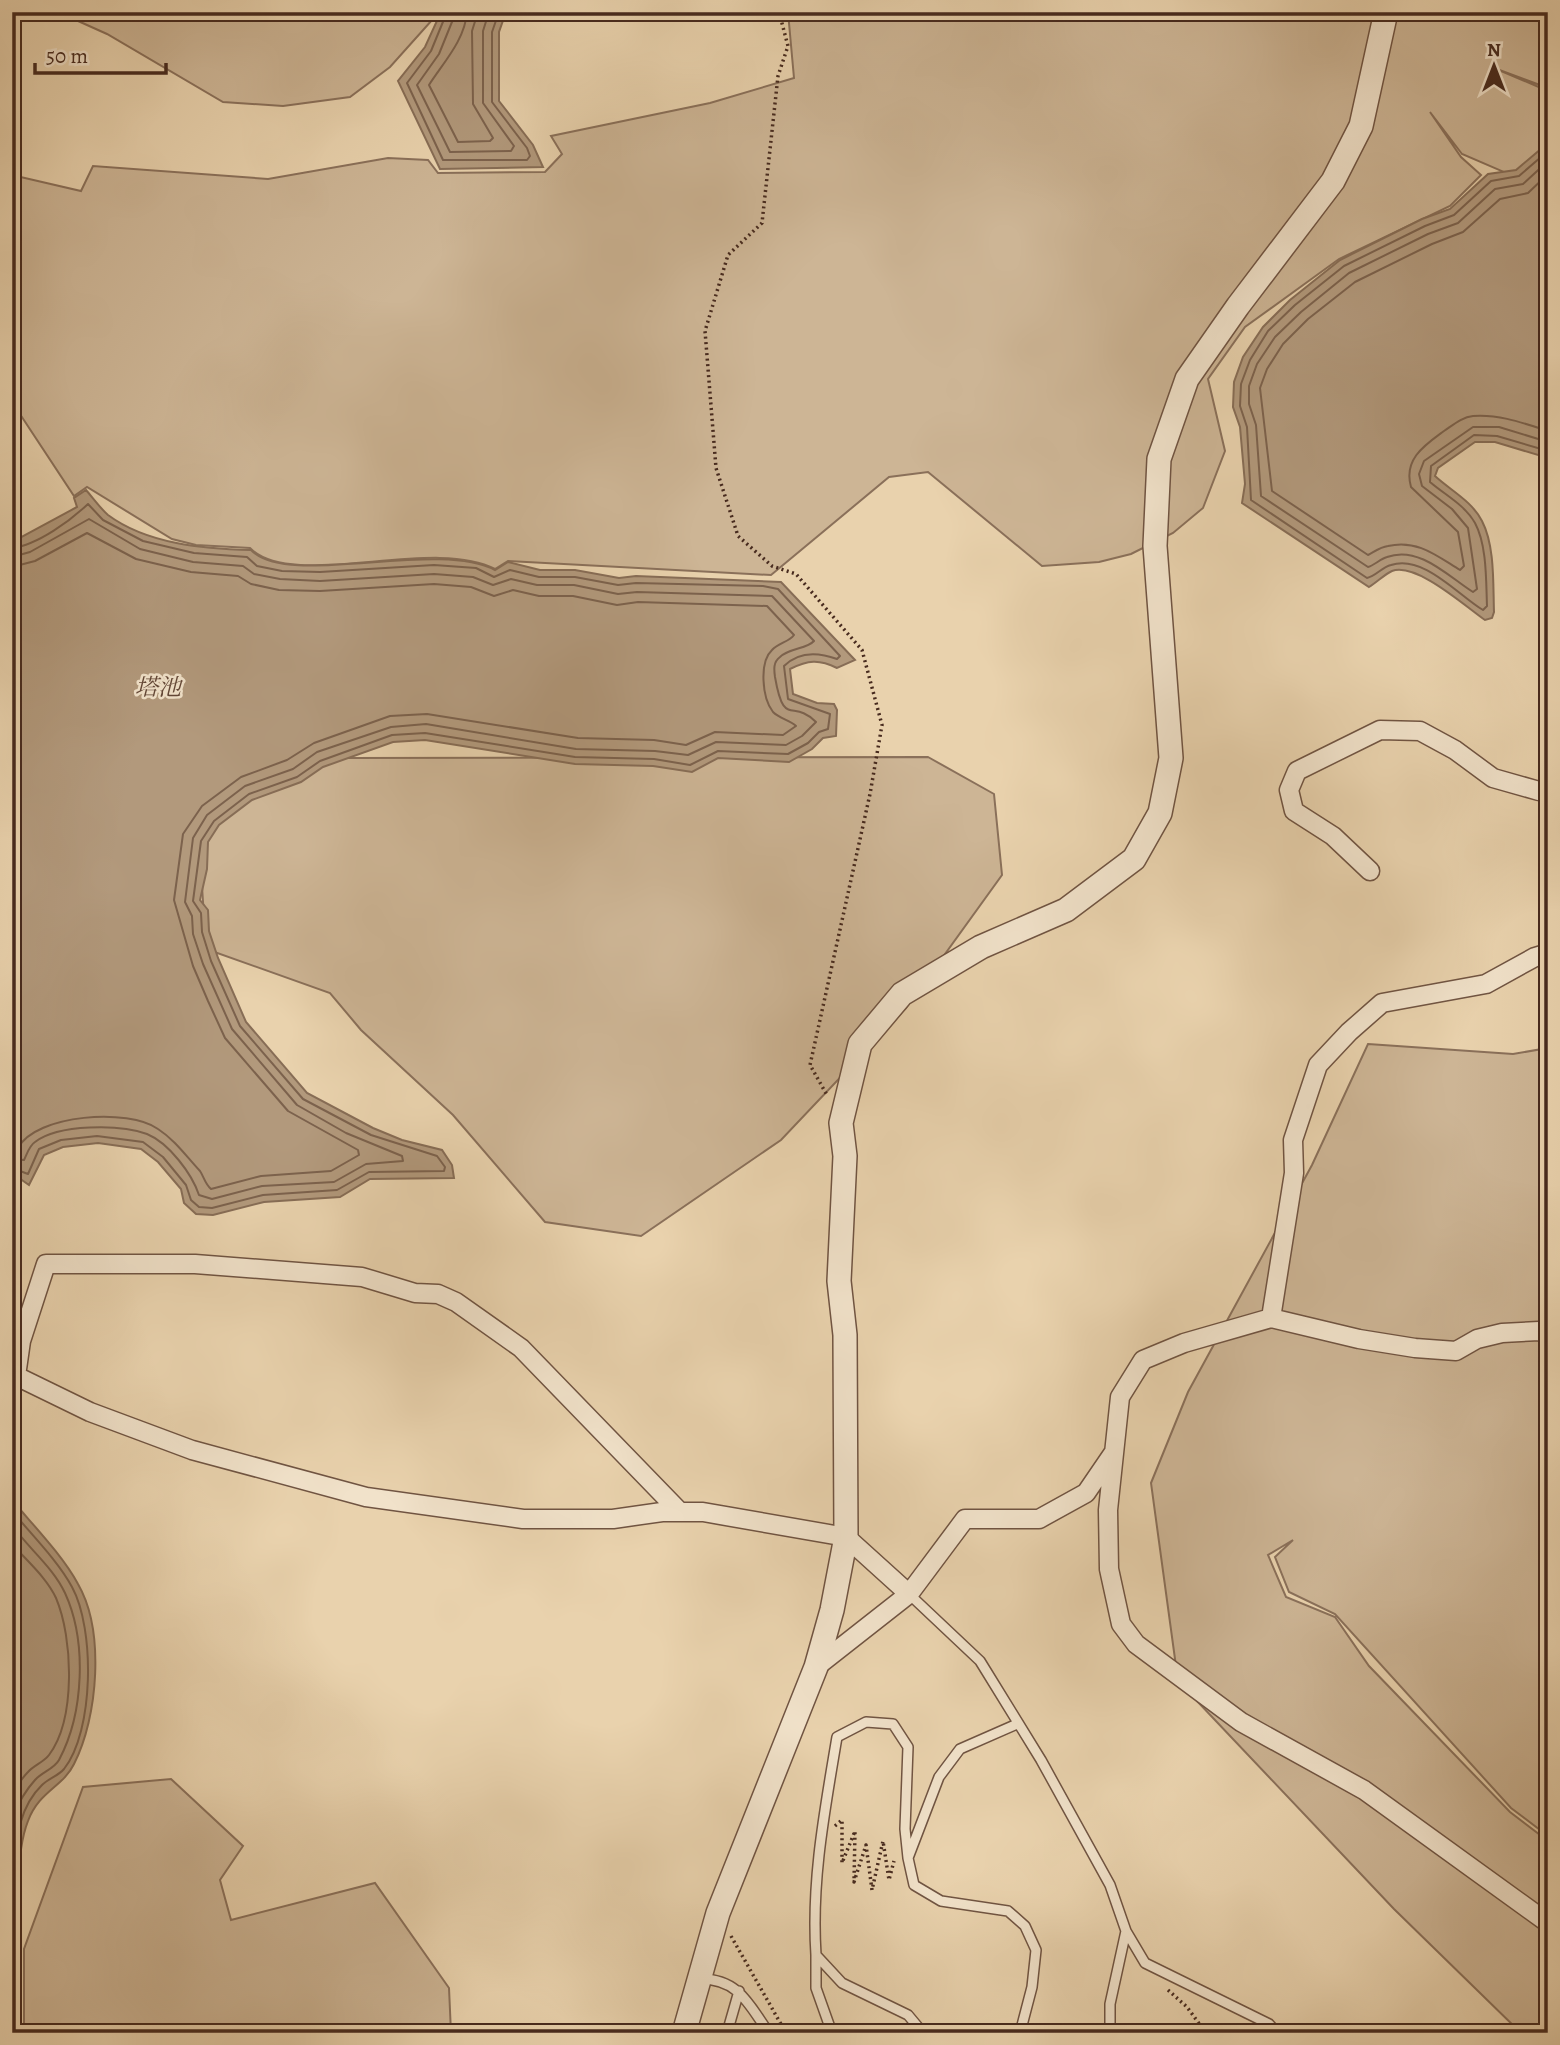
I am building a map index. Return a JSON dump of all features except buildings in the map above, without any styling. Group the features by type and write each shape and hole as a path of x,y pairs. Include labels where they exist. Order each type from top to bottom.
{"street":[{"path":"684,2033 718,1913 816,1667 832,1610 846,1537 845,1335 839,1281 845,1156 841,1123 860,1044 902,994 981,947 1066,910 1134,859 1160,813 1171,758 1155,546 1159,459 1187,380 1238,306 1333,181 1361,126 1386,12"},
{"path":"1370,871 1333,836 1294,811 1289,790 1297,771 1331,752 1380,730 1420,731 1455,750 1493,778 1539,792 1548,788"},
{"path":"1271,1318 1294,1173 1293,1140 1318,1065 1349,1032 1382,1003 1486,984 1535,957 1548,953"},
{"path":"680,1512 521,1348 456,1302 438,1294 415,1293 362,1278 195,1264 46,1264 21,1342 14,1375 90,1412 192,1450 366,1497 523,1518 613,1518 680,1512 724,1515 846,1537 909,1594"},
{"path":"1548,1335 1539,1331 1502,1333 1477,1339 1456,1350 1415,1349 1271,1318 1184,1343 1143,1360 1120,1397 1117,1447 1108,1510 1109,1569 1121,1624 1136,1644 1241,1722 1364,1790 1548,1923"},
{"path":"816,1667 909,1594 965,1519 1039,1518 1086,1493 1117,1447"}],"lane":[{"path":"909,1594 979,1661 1041,1760 1110,1885 1126,1931 1145,1963 1269,2024 1277,2033"},
{"path":"832,2033 817,1989 813,1919 820,1837 837,1737 866,1722 893,1724 908,1747 905,1829 914,1885 941,1900 1008,1911 1026,1926 1036,1950 1032,1987 1020,2033"},
{"path":"908,1858 939,1777 960,1749 1017,1724"},
{"path":"1110,2033 1110,2004 1126,1931"},
{"path":"816,1955 842,1983 908,2015 923,2033"},
{"path":"699,1979 719,1979 739,1991 769,2033"},
{"path":"727,2033 739,1991"}],"path":[{"path":"779,12 788,46 778,76 762,223 728,256 705,331 716,468 738,536 772,566 796,574 862,650 882,725 870,794 810,1065 841,1123"},
{"path":"820,1837 842,1821 842,1863 855,1831 854,1882 866,1845 872,1890 883,1840 889,1880 905,1829"},
{"path":"718,1913 786,2033"},
{"path":"1145,1963 1206,2033"}],"shaded area":[{"path":"58,12 435,12 433,19 390,67 350,97 283,106 223,102 107,34"},
{"path":"788,12 1548,12 1548,88 1494,68 1548,91 1548,191 1462,154 1430,112 1461,157 1481,175 1450,206 1339,259 1245,327 1208,379 1225,451 1203,508 1173,533 1131,554 1099,562 1042,566 928,472 889,477 771,575 508,561 495,569 468,560 436,558 297,565 270,560 250,548 196,545 172,539 87,487 74,496 12,402 12,175 81,191 93,166 268,179 388,158 428,160 438,173 545,172 562,154 551,136 710,103 794,78"},
{"path":"928,757 994,794 1002,875 906,1008 781,1140 641,1236 545,1222 453,1115 361,1030 330,993 206,949 199,839 256,776 346,758"},
{"path":"1368,1044 1513,1054 1548,1048 1548,1836 1511,1808 1335,1614 1289,1592 1275,1557 1293,1540 1268,1555 1286,1597 1335,1617 1369,1666 1510,1812 1548,1841 1548,2033 1521,2033 1394,1909 1178,1681 1151,1483 1188,1392 1312,1165"},
{"path":"171,1779 243,1846 220,1880 231,1920 375,1883 449,1988 451,2033 24,2033 24,1949 83,1787"}],"water":[{"path":"441,12 506,12 499,32 499,101 533,145 543,167 440,169 398,81 425,47"},
{"path":"1548,143 1548,458 1495,442 1475,442 1438,468 1435,476 1473,508 1486,531 1492,565 1494,612 1492,618 1485,620 1440,587 1414,573 1392,571 1369,587 1242,503 1245,484 1240,427 1233,407 1234,382 1243,357 1263,327 1290,300 1340,260 1422,219 1450,209 1488,174 1516,170"},
{"name":"塔池","path":"86,490 108,515 140,533 195,546 251,550 270,561 296,565 437,559 469,562 495,570 508,562 540,570 575,570 619,578 636,576 781,582 855,660 837,668 814,662 790,669 793,694 817,703 834,704 837,710 836,736 823,738 812,749 789,762 718,758 692,772 653,766 575,764 425,740 393,742 323,767 301,782 252,800 219,825 208,842 207,869 200,900 208,910 209,931 218,958 246,1022 307,1093 373,1128 402,1140 442,1150 452,1165 454,1178 370,1179 340,1197 264,1202 213,1215 196,1214 184,1203 181,1189 158,1162 141,1149 98,1143 63,1147 44,1155 29,1185 12,1173 12,542 77,507 74,498"},
{"path":"12,1500 56,1552 78,1584 87,1603 92,1625 95,1674 89,1723 74,1764 64,1778 38,1803 24,1832 12,1921"}]}
